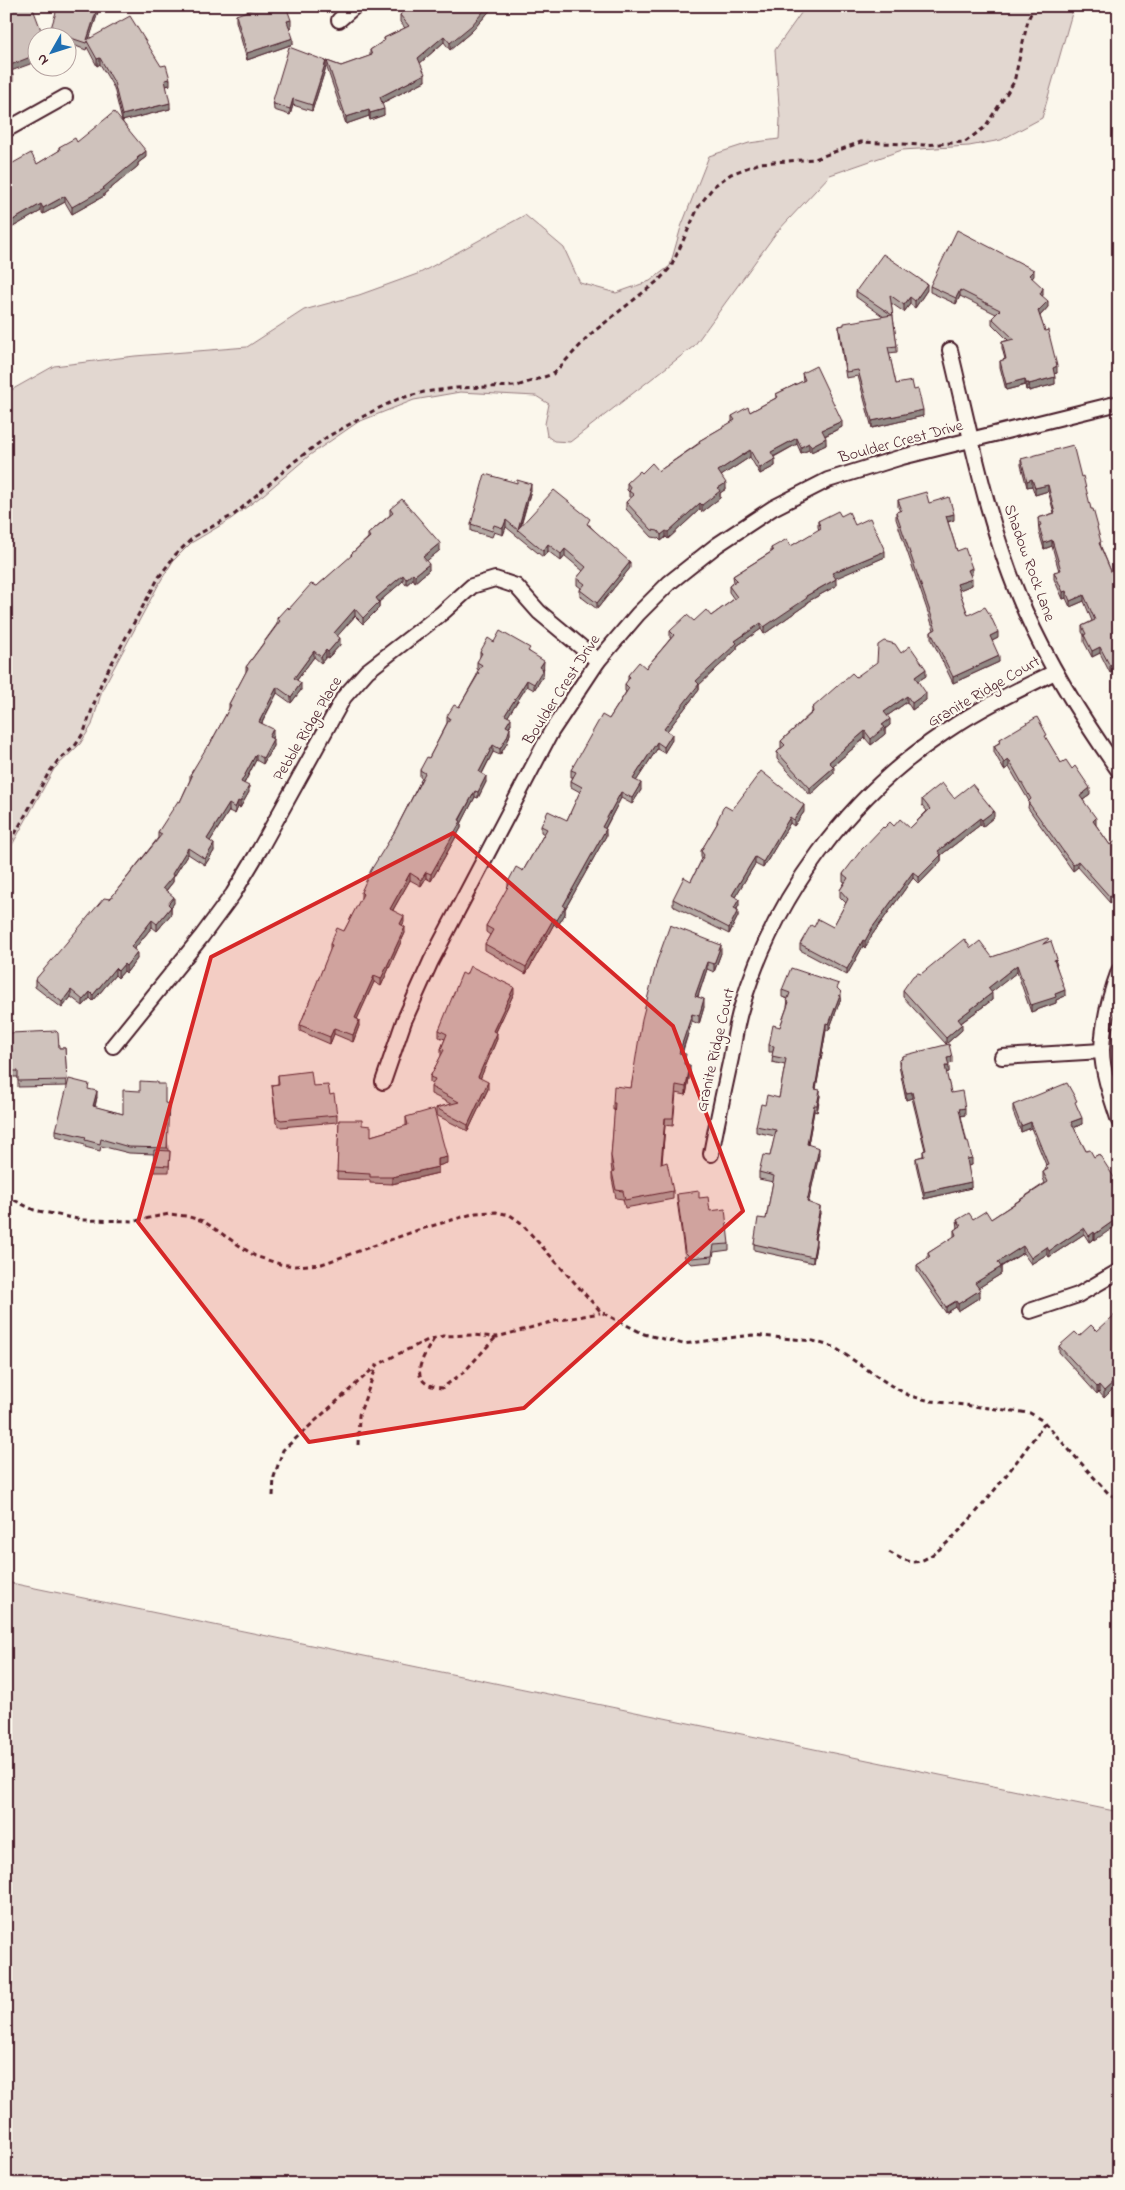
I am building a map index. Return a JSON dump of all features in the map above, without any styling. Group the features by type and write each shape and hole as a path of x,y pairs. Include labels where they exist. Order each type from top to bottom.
{"street":[{"path":"339,20 355,6"},
{"path":"6,130 65,97"},
{"name":"Shadow Rock Lane","path":"950,350 993,521 1025,611 1055,672 1087,725 1119,771"},
{"name":"Boulder Crest Drive","path":"383,1082 404,1021 430,960 551,732 598,661 638,614 669,583 717,544 773,508 828,480 902,457 1119,403"},
{"name":"Pebble Ridge Place","path":"114,1046 202,936 232,894 260,849 344,697 367,671 442,614 472,586 495,580 516,586 539,612 598,661"},
{"name":"Granite Ridge Court","path":"711,1154 740,1010 753,973 772,932 804,872 844,820 878,785 908,759 946,731 992,703 1055,672"},
{"path":"1119,970 1107,1010 1102,1051 1111,1096 1119,1121"},
{"path":"1002,1057 1102,1051"},
{"path":"1030,1311 1078,1295 1119,1271"}],"path":[{"path":"6,850 48,774 57,762 75,746 84,732 102,681 159,577 176,554 195,536 235,514 295,461 327,437 398,399 424,392 456,388 517,386 553,374 592,333 659,280 671,267 699,206 714,186 731,174 760,163 815,159 861,142 924,145 965,142 984,127 1014,82 1028,20 1034,6"},
{"path":"6,1196 34,1210 82,1220 135,1221 169,1214 186,1216 204,1221 255,1256 295,1266 322,1264 476,1213 496,1212 510,1215 520,1222 601,1312 644,1334 683,1344 752,1335 813,1341 834,1346 890,1385 910,1396 1030,1413 1045,1423 1109,1494 1119,1499"},
{"path":"273,1496 274,1477 283,1450 376,1366 396,1354 434,1339 472,1334 497,1337 554,1321 601,1312"},
{"path":"434,1339 420,1360 419,1369 422,1380 432,1387 442,1388 464,1372 497,1337"},
{"path":"358,1445 359,1414 376,1366"},
{"path":"889,1552 915,1562 934,1555 988,1500 1045,1423"}],"highlighted area":[{"path":"453,833 673,1026 743,1211 524,1408 309,1442 138,1222 211,957"}],"shaded area":[{"path":"806,6 1074,6 1042,118 1001,140 969,146 902,150 830,175 776,233 694,346 570,442 554,441 547,436 545,424 549,404 536,396 460,392 414,400 358,422 310,455 263,495 228,521 191,543 173,561 160,582 102,690 92,725 80,744 54,769 6,856 6,393 54,366 135,356 247,347 304,310 359,295 420,273 525,215 564,248 580,283 616,293 650,281 670,266 681,227 709,156 749,143 779,139 780,119 775,50"},
{"path":"6,1582 1119,1812 1119,2184 6,2184"}],"building":[{"path":"18,6 32,6 40,28 28,28 28,58 8,66 13,75 6,79 6,12"},
{"path":"58,6 98,6 87,40 130,16 161,66 166,65 170,79 165,80 170,103 122,115 114,82 100,58 97,59 87,41 86,43 78,40 78,28 51,28"},
{"path":"261,6 286,6 291,20 287,21 293,38 247,53 236,15"},
{"path":"408,6 488,6 472,25 450,43 444,36 418,58 425,74 380,97 384,109 370,113 369,110 346,117 327,61 341,66 372,55 370,50 385,40 384,38 409,26 400,15"},
{"path":"289,47 326,61 312,105 293,99 290,109 274,104 273,100"},
{"path":"114,112 146,151 104,189 72,207 65,196 43,208 41,204 6,224 6,167 31,153 37,164 60,150 59,147 75,138 77,142"},
{"path":"957,230 1034,270 1029,275 1043,288 1040,294 1048,301 1038,311 1045,331 1048,330 1057,366 1053,368 1055,377 1029,384 1026,383 1025,379 1006,384 1000,361 1006,359 1002,342 1014,339 992,318 1000,310 960,290 956,298 930,286"},
{"path":"883,254 927,284 915,301 910,297 904,305 890,295 897,346 888,347 896,384 912,381 914,390 918,389 923,410 872,421 858,370 846,372 839,326 844,325 844,323 892,315 856,291"},
{"path":"816,366 842,421 822,430 826,438 811,446 809,443 801,447 797,438 771,452 775,459 760,468 750,450 718,471 726,483 718,488 720,491 702,505 700,503 668,532 666,531 661,535 658,531 652,530 626,502 634,495 629,491 631,488 627,483 640,471 642,473 652,463 659,471 700,443 699,441 735,420 732,416 748,407 750,412 778,397 776,394 805,380 802,373"},
{"path":"1073,445 1081,477 1083,476 1091,509 1093,509 1098,527 1101,542 1099,543 1119,586 1119,676 1112,665 1110,666 1100,647 1092,651 1084,635 1086,634 1082,626 1095,620 1084,595 1070,601 1066,591 1063,592 1054,572 1061,570 1052,540 1044,543 1039,526 1041,525 1038,518 1055,513 1048,485 1035,488 1032,479 1027,481 1021,459"},
{"path":"485,474 517,483 517,480 531,484 518,529 554,490 590,519 587,524 630,562 597,603 580,590 585,584 577,578 586,567 565,549 561,554 548,544 543,551 506,520 503,528 494,525 492,531 471,524"},
{"path":"926,492 929,503 949,497 954,514 946,516 957,551 965,548 972,568 968,570 972,579 957,584 968,615 985,607 998,632 990,636 999,656 953,677 931,632 936,629 896,512 902,510 898,500"},
{"path":"402,499 440,543 423,557 429,564 415,575 413,573 406,579 403,575 376,598 379,602 363,618 355,609 334,633 340,638 328,652 326,650 321,657 314,651 294,678 301,683 291,697 277,687 259,722 273,729 269,737 273,739 263,758 256,754 241,782 249,786 240,802 238,801 235,808 229,804 207,839 214,844 205,859 188,848 172,874 173,876 163,888 174,897 168,904 171,907 157,924 152,920 131,947 137,952 126,966 124,964 118,971 115,968 93,995 90,992 83,1000 71,990 62,1002 35,980 104,898 110,899 162,834 158,832 178,801 180,802 192,776 190,775 209,746 231,705 229,704 248,668 246,667 280,621 277,618 287,607 289,609 311,584 317,586 352,555 370,537 368,534 393,513 390,509"},
{"path":"838,511 841,516 849,512 855,525 870,518 885,551 832,573 836,579 806,596 807,598 764,627 761,623 735,641 737,643 696,681 699,684 664,729 672,734 664,747 657,742 633,779 641,783 632,798 621,792 602,827 606,829 563,906 565,907 557,920 554,918 526,967 485,944 493,930 486,926 510,883 508,882 516,867 523,871 547,829 541,826 548,811 567,820 582,787 571,781 576,772 571,770 602,715 609,719 629,688 625,684 630,677 628,675 639,662 646,668 674,635 670,631 687,615 694,621 706,610 711,616 737,597 729,586 737,580 733,576 773,551 771,548 787,539 791,546 821,528 818,521"},
{"path":"500,631 530,648 528,651 544,661 540,667 543,669 534,684 527,680 505,715 511,718 506,726 510,728 507,737 500,749 493,745 479,772 486,776 478,792 475,791 459,820 461,821 431,874 426,872 421,880 410,873 390,909 404,916 400,924 405,927 381,979 374,976 355,1018 359,1020 353,1035 334,1028 330,1037 300,1025 337,928 344,931 363,894 361,892 371,870 395,831 425,773 420,770 427,757 429,758 450,718 447,716 454,705 459,707 479,673 477,672 482,665 477,662 482,653 480,652 488,638 494,642"},
{"path":"884,641 895,644 901,653 910,646 926,669 915,677 926,693 912,703 907,696 884,712 890,719 882,725 885,727 871,739 865,731 829,762 834,767 810,788 777,752 785,745 781,741 813,712 812,708 852,673 856,677 877,662 878,645"},
{"path":"1037,717 1047,735 1045,736 1061,763 1066,760 1072,769 1075,766 1090,788 1080,796 1096,818 1093,821 1110,845 1119,839 1119,889 1110,897 1078,861 1073,865 1028,802 1031,799 1009,760 1004,763 994,746 1001,742 1000,739"},
{"path":"761,771 804,805 794,820 790,817 763,862 755,857 732,895 739,899 734,908 738,910 729,928 673,899 684,877 691,881 704,855 701,851 718,822 723,808 725,806 732,810"},
{"path":"942,783 954,798 972,784 994,811 982,820 980,818 938,851 941,855 919,877 913,872 872,928 865,941 863,940 847,969 800,944 811,925 814,927 818,919 833,927 848,899 840,890 848,878 843,874 862,849 890,822 894,826 900,819 910,828 930,809 922,799"},
{"path":"670,925 721,945 714,964 707,962 695,996 704,999 699,1016 692,1014 679,1053 686,1054 684,1064 690,1065 686,1087 676,1085 673,1118 665,1118 661,1164 667,1162 673,1191 625,1200 623,1191 616,1190 612,1172 614,1171 611,1156 615,1103 613,1103 614,1086 631,1088 642,1019 657,961"},
{"path":"1047,938 1049,939 1043,944 1051,941 1057,959 1054,960 1065,990 1055,994 1056,997 1031,1005 1017,965 988,988 992,993 958,1019 962,1024 946,1038 903,990 913,976 918,973 921,974 964,939 971,948 980,941 992,957"},
{"path":"470,966 514,987 493,1031 497,1033 478,1077 488,1082 468,1125 436,1108 459,1102 431,1087 435,1079 430,1077 444,1050 441,1049 447,1034 439,1030 462,973 466,975"},
{"path":"791,968 839,984 837,988 841,992 829,1024 826,1023 815,1089 820,1090 817,1105 814,1105 807,1144 819,1148 807,1202 820,1207 814,1239 816,1240 813,1257 754,1244 758,1218 766,1219 774,1176 759,1172 763,1155 770,1156 776,1130 756,1126 761,1104 765,1105 767,1095 779,1098 786,1059 772,1056 774,1046 769,1045 773,1025 780,1027 789,1002 787,1001 790,993 782,990"},
{"path":"56,1031 58,1033 59,1048 65,1048 67,1080 18,1081 18,1071 12,1071 10,1033"},
{"path":"949,1044 952,1057 947,1058 949,1066 945,1066 951,1093 962,1091 965,1108 959,1109 972,1158 967,1159 971,1182 924,1192 916,1158 924,1156 923,1151 926,1150 912,1092 906,1093 899,1060 902,1059 902,1056"},
{"path":"311,1071 313,1086 328,1085 330,1095 334,1094 337,1115 281,1120 276,1117 272,1085 279,1084 278,1075"},
{"path":"69,1079 89,1084 88,1089 97,1091 93,1106 123,1114 123,1090 140,1091 140,1081 165,1084 165,1103 169,1104 167,1148 129,1147 101,1139 100,1144 85,1140 86,1137 56,1130"},
{"path":"1067,1083 1077,1101 1075,1102 1082,1118 1071,1122 1086,1151 1090,1150 1094,1157 1099,1154 1119,1185 1119,1191 1116,1193 1119,1196 1119,1217 1095,1234 1094,1232 1089,1236 1084,1228 1049,1251 1047,1247 1031,1258 1023,1246 998,1262 1001,1267 975,1283 980,1290 958,1304 956,1301 946,1307 917,1265 930,1257 928,1253 956,1235 954,1230 961,1226 957,1220 969,1213 973,1219 986,1211 991,1219 1048,1182 1043,1172 1048,1169 1045,1165 1048,1164 1031,1122 1021,1126 1013,1105"},
{"path":"434,1109 447,1157 438,1159 438,1167 392,1177 370,1177 370,1174 337,1172 339,1120 362,1120 362,1125 371,1126 371,1136 408,1125 406,1117"},
{"path":"154,1150 170,1151 169,1166 154,1165"},
{"path":"699,1191 699,1198 708,1197 710,1211 725,1209 729,1244 714,1245 712,1256 691,1258 685,1252 677,1194"},
{"path":"1119,1311 1119,1367 1112,1373 1117,1379 1104,1391 1099,1385 1097,1387 1059,1346 1075,1332 1079,1336 1091,1325 1097,1331"}]}
